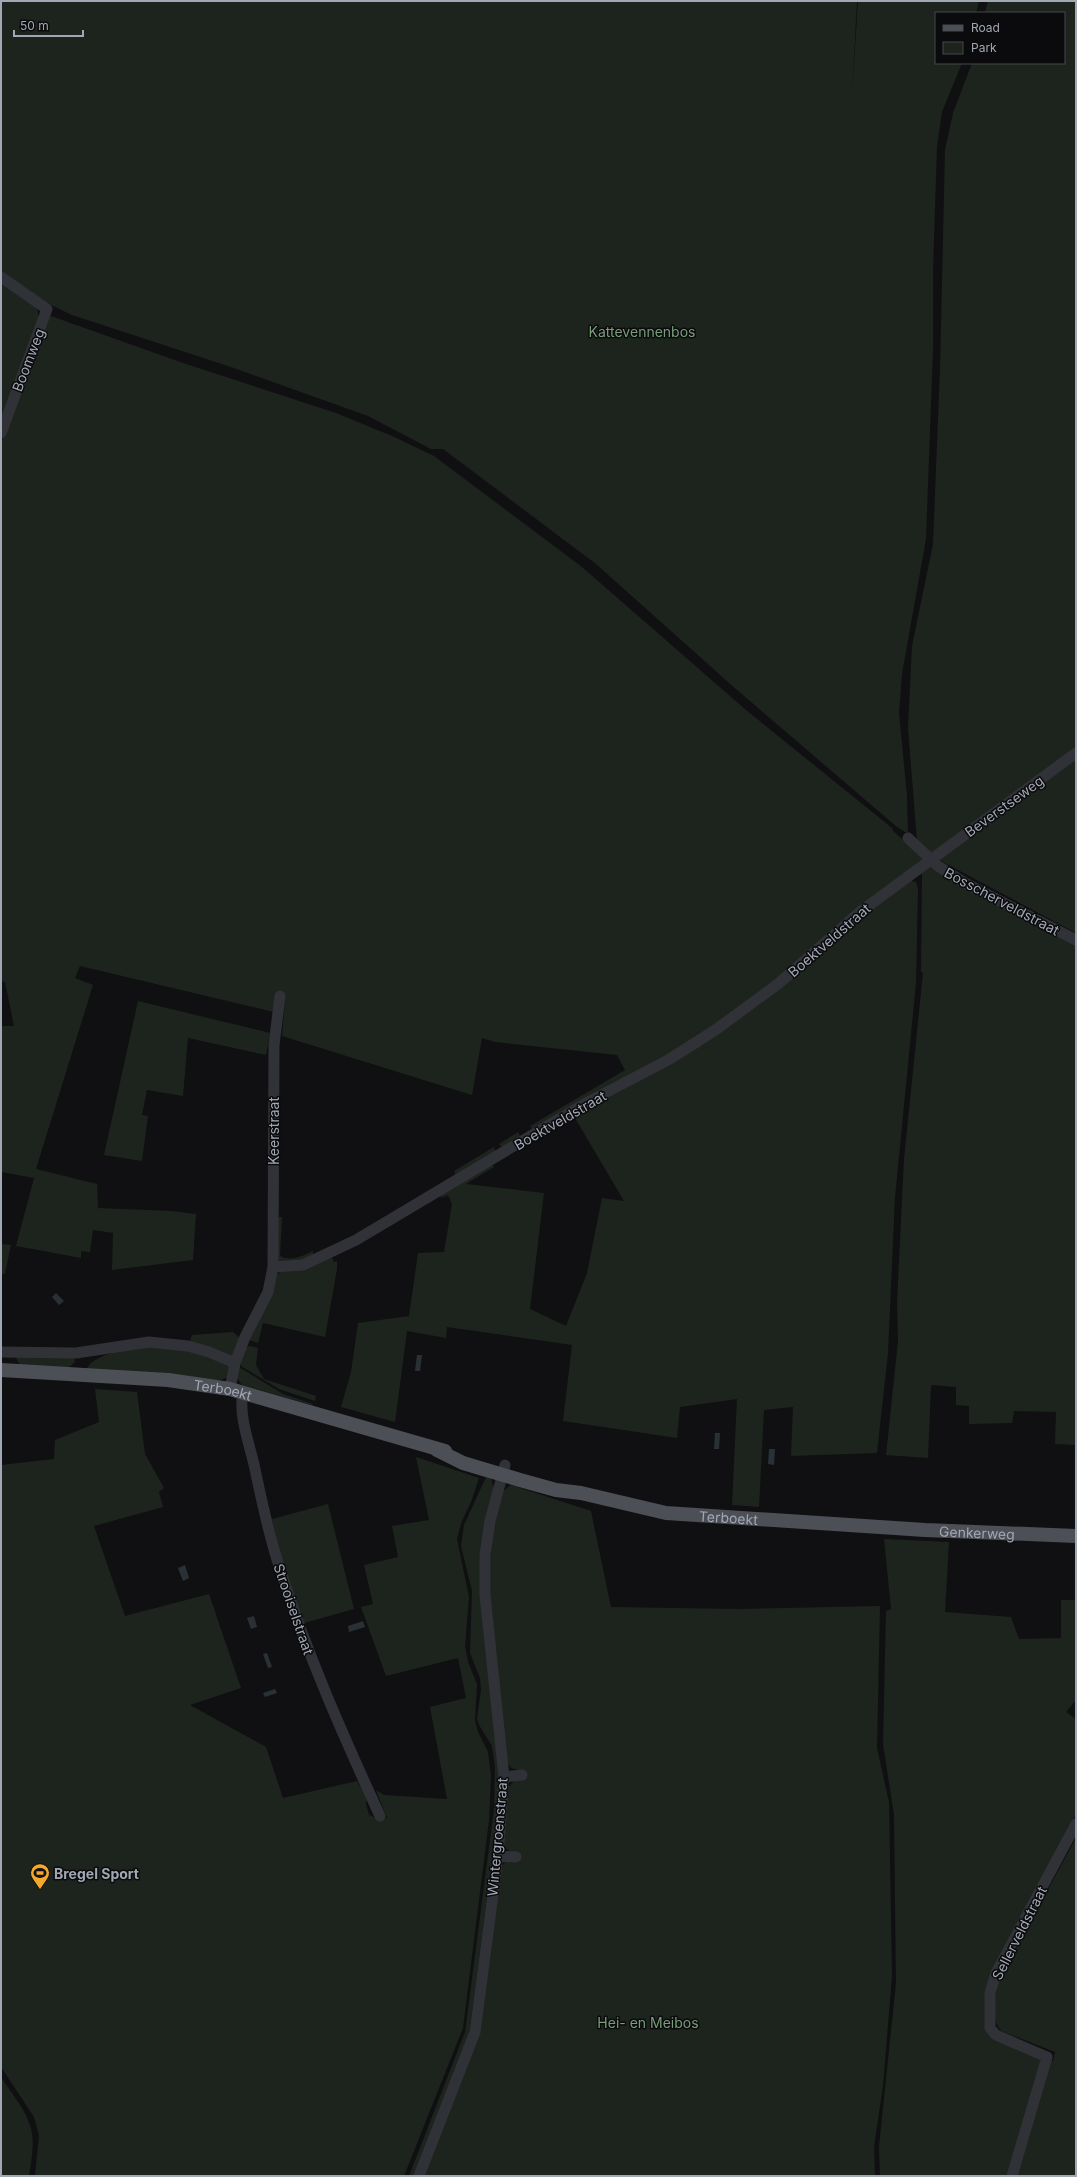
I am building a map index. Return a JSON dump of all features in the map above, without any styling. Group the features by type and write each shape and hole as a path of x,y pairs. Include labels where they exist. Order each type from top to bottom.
{"main road":[{"name":"Terboekt","path":"1,1370 168,1380 237,1390 437,1450 463,1463 503,1470 556,1490 581,1493 666,1513 878,1527"},
{"name":"Genkerweg","path":"878,1527 1017,1535 1076,1536"}],"street":[{"name":"Boomweg","path":"1,277 48,309 1,433"},
{"name":"Beverstseweg","path":"931,858 1076,753"},
{"name":"Bosscherveldstraat","path":"908,838 938,866 965,883 1076,940"},
{"name":"Boektveldstraat","path":"274,1267 303,1265 356,1240 586,1103 668,1060 719,1027 778,984 860,912 931,858"},
{"name":"Keerstraat","path":"274,1267 274,1045 280,996"},
{"path":"237,1390 235,1363 245,1337 268,1292 274,1267"},
{"name":"Terboekt","path":"1,1352 76,1353 148,1342 188,1346 210,1352 235,1363"},
{"name":"Strooiselstraat","path":"237,1390 268,1527 280,1569 333,1713 380,1816"},
{"name":"Wintergroenstraat","path":"419,2176 475,2032 498,1856 504,1777 485,1595 485,1555 490,1521 503,1470"},
{"path":"504,1777 522,1775"},
{"name":"Sellerveldstraat","path":"1012,2176 1047,2057 996,2035 990,2028 992,1982 1076,1824"},
{"path":"498,1856 516,1857"}],"green space":[{"name":"Kattevennenbos","path":"1,1 857,1 852,94 858,1 979,1 976,12 935,12 935,64 962,64 942,112 937,147 933,270 933,350 926,539 902,674 899,713 907,796 908,834 897,827 737,690 596,564 443,449 431,449 368,416 231,367 72,315 49,304 1,271"},
{"path":"988,1 1076,1 1076,933 943,862 917,841 908,728 912,646 933,544 940,369 945,150 953,113 972,64 1065,64 1065,12 985,12"},
{"path":"1,281 37,307 39,319 1,423"},
{"path":"51,316 183,363 336,413 392,436 434,456 582,567 746,710 892,828 893,831 924,858 796,964 716,1024 694,1039 603,1093 533,1131 530,1126 625,1070 617,1055 495,1042 482,1038 472,1095 282,1036 285,999 274,1012 80,966 75,978 93,985 36,1169 97,1184 98,1208 171,1211 196,1214 193,1260 112,1270 113,1233 93,1230 90,1252 81,1251 81,1258 16,1246 34,1178 1,1172 1,1026 14,1026 5,982 1,981 1,443 48,317"},
{"path":"930,865 1076,945 1076,1445 1055,1444 1056,1412 1014,1411 1012,1423 969,1424 969,1406 956,1405 956,1387 931,1385 928,1458 886,1455 898,1341 897,1302 904,1159 923,973 921,972 922,873"},
{"path":"909,880 916,882 918,889 916,983 895,1197 888,1353 877,1453 791,1456 793,1407 764,1410 759,1507 732,1505 737,1399 680,1407 677,1438 563,1421 572,1345 447,1327 446,1338 407,1331 395,1422 341,1407 351,1372 358,1323 409,1316 418,1253 444,1252 452,1204 448,1195 441,1198 441,1195 492,1164 494,1167 466,1184 544,1193 530,1309 566,1326 587,1273 602,1198 624,1201 575,1118 606,1097 658,1070 840,934"},
{"path":"138,1001 270,1033 266,1055 188,1038 183,1096 147,1090 142,1115 148,1116 142,1161 104,1155"},
{"path":"518,1132 520,1136 503,1149 499,1144"},
{"path":"494,1147 496,1154 457,1177 454,1171"},
{"path":"277,1217 282,1217 280,1256 284,1258 293,1258 313,1251 313,1257 307,1260 279,1262 276,1252"},
{"path":"1,1244 11,1245 5,1274 1,1274"},
{"path":"331,1256 334,1262 337,1261 337,1269 325,1337 263,1323 258,1343 249,1340 278,1273"},
{"path":"233,1332 241,1339 234,1358 194,1346 190,1341 192,1335"},
{"path":"145,1344 207,1354 231,1367 228,1377 218,1381 87,1370 95,1360 103,1356"},
{"path":"250,1346 258,1348 256,1365 264,1379 316,1396 315,1401 279,1389 241,1366 240,1363 245,1348"},
{"path":"15,1356 74,1357 75,1362 68,1368 20,1365"},
{"path":"239,1367 283,1394 313,1404 312,1405 242,1385 237,1378"},
{"path":"95,1389 137,1392 145,1454 164,1488 159,1492 163,1507 94,1526 125,1616 209,1594 241,1688 190,1705 266,1747 283,1798 357,1781 367,1798 366,1804 369,1815 376,1818 378,1821 387,1818 376,1790 384,1795 447,1799 430,1707 466,1698 458,1658 386,1676 361,1607 373,1604 364,1565 398,1557 392,1526 429,1520 416,1457 479,1478 471,1502 461,1523 457,1539 469,1597 465,1646 468,1662 477,1684 475,1720 478,1732 488,1752 491,1776 489,1820 463,2028 404,2176 35,2176 39,2135 34,2117 1,2067 1,1465 54,1459 55,1440 99,1422"},
{"path":"486,1477 491,1478 494,1489 486,1524 500,1798 469,2035 414,2176 409,2176 465,2032 494,1809 495,1767 492,1746 479,1725 477,1718 481,1690 480,1678 470,1653 472,1591 461,1546 464,1525"},
{"name":"Hei- en Meibos","path":"511,1485 591,1511 611,1607 739,1609 880,1606 877,1748 889,1802 892,1976 883,2086 874,2147 875,2176 423,2176 479,2030 500,1870 505,1862 511,1861 511,1852 504,1847 509,1787 522,1771 511,1768 506,1761 489,1591 491,1537 503,1491"},
{"path":"328,1504 354,1609 304,1623 283,1568 272,1519"},
{"path":"884,1539 949,1542 945,1612 1011,1617 1019,1639 1061,1638 1061,1600 1076,1600 1076,1700 1066,1712 1076,1719 1076,1814 985,1992 993,2039 1053,2061 1055,2052 1001,2031 995,2020 994,2007 998,1982 1076,1838 1076,2176 880,2176 879,2146 896,1983 894,1815 883,1744 886,1611 891,1609"},
{"path":"1,2077 22,2109 31,2129 33,2147 29,2176 1,2176"}],"shaded area":[{"path":"56,1293 64,1301 59,1305 52,1297"},
{"path":"417,1355 422,1355 420,1371 415,1371"},
{"path":"715,1433 720,1433 719,1449 714,1449"},
{"path":"769,1449 775,1449 774,1465 768,1464"},
{"path":"185,1565 189,1578 183,1581 178,1568"},
{"path":"254,1616 257,1627 251,1629 247,1618"},
{"path":"363,1621 365,1627 349,1632 348,1626"},
{"path":"267,1653 272,1667 268,1668 263,1654"},
{"path":"275,1689 277,1693 265,1697 263,1693"}],"place":[{"name":"Bregel Sport","path":"40,1890"}]}
